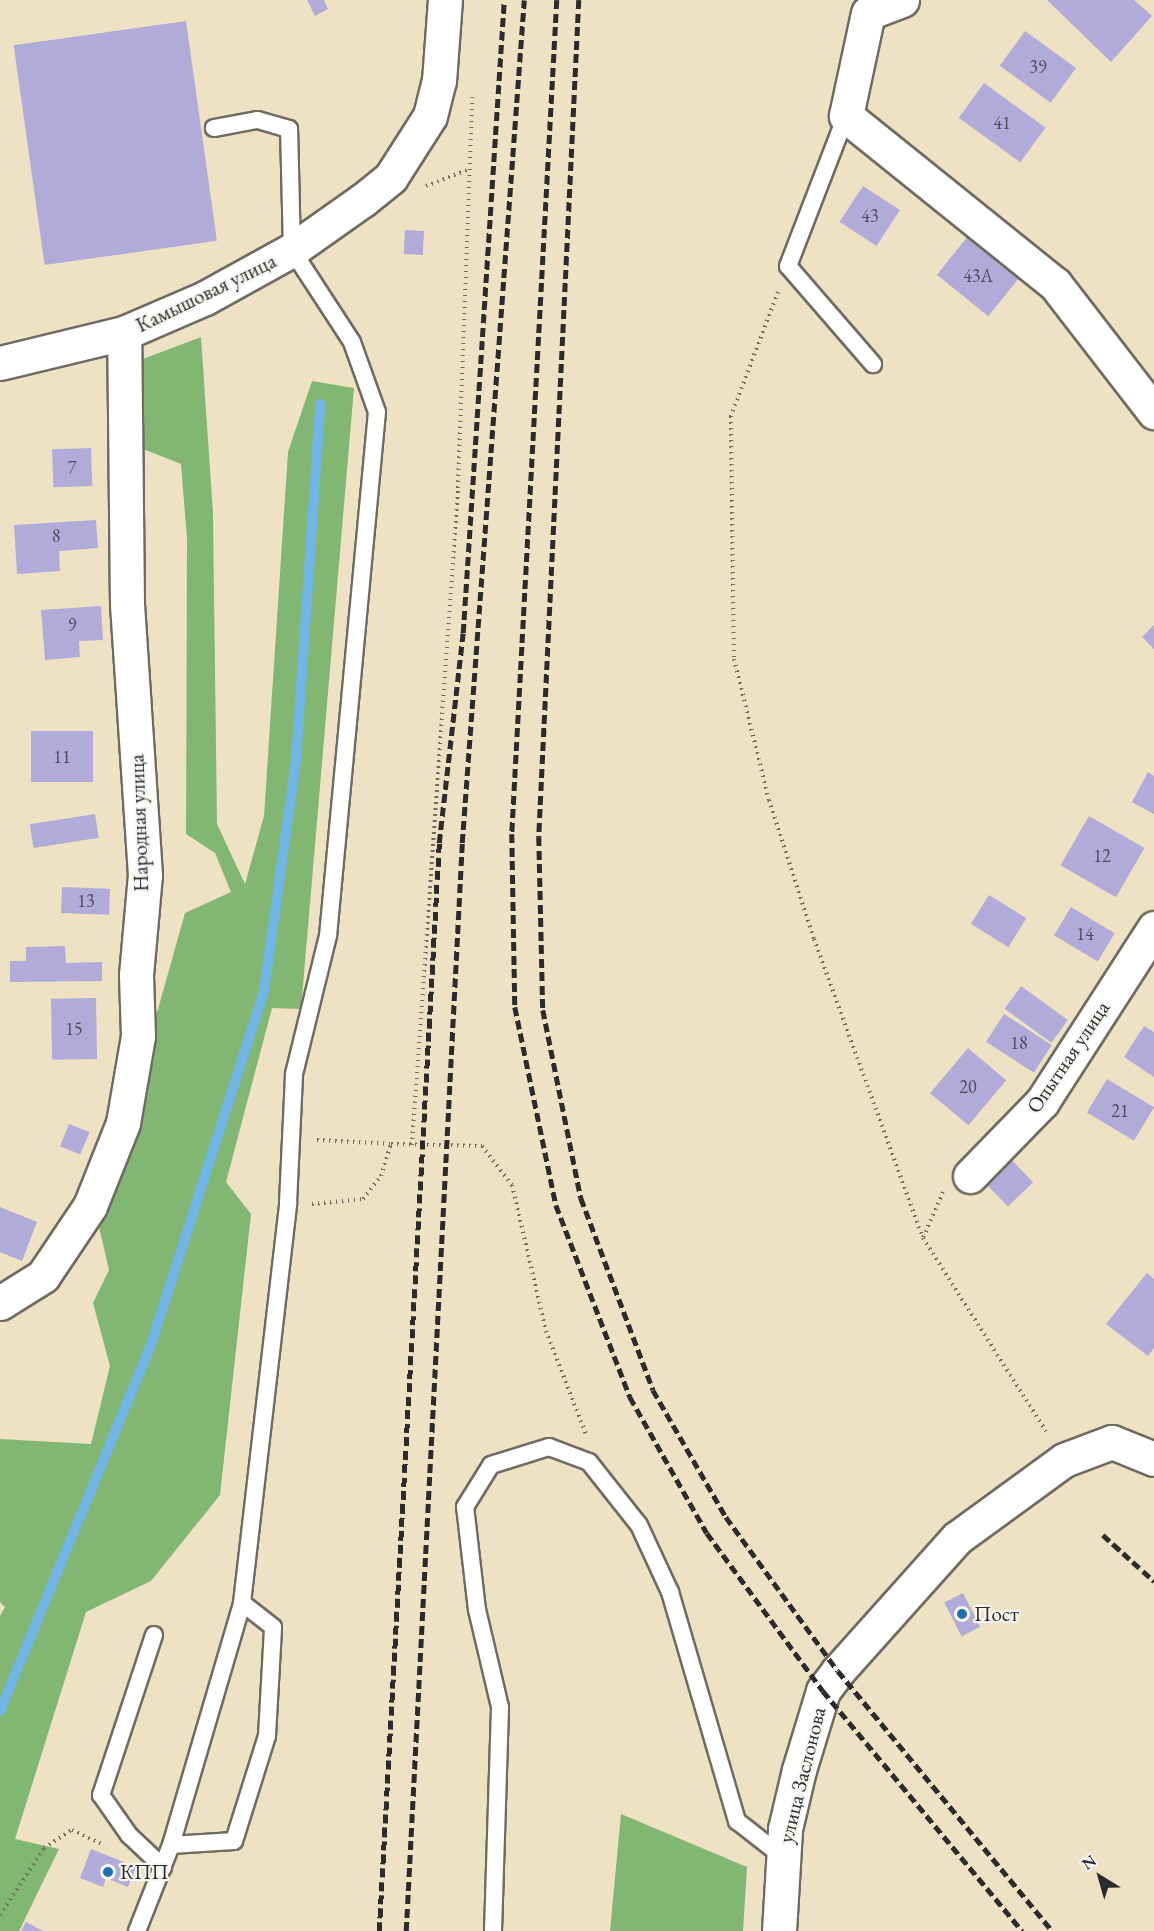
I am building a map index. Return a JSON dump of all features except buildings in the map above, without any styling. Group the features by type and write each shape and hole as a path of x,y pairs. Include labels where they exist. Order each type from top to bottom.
{"street":[{"name":"Камышовая улица","path":"0,363 124,333 205,298 292,250 391,177 429,116 439,81 445,0"},
{"path":"902,0 868,13 846,116 1055,284 1154,412"},
{"name":"Народная улица","path":"0,1303 43,1276 90,1206 123,1123 138,1036 136,975 145,875 128,604 124,333"},
{"name":"Опытная улица","path":"969,1176 1042,1102 1154,928"},
{"path":"1057,1465 1112,1442 1151,1450"},
{"name":"улица Заслонова","path":"779,1931 783,1857 799,1770 823,1691 888,1610 957,1538 1057,1465"}],"lane":[{"path":"846,116 788,266 873,364"},
{"path":"137,1931 164,1867 242,1603 288,1203 294,1074 328,936 377,412 352,342 292,250 289,129 257,120 214,128"},
{"path":"493,1931 500,1707 477,1610 465,1507 491,1465 549,1447 589,1462 639,1526 670,1592 736,1821 783,1857"},
{"path":"171,1845 234,1840 267,1737 273,1627 242,1603"},
{"path":"154,1635 101,1795 129,1835 164,1867"}],"path":[{"path":"412,1145 458,488 473,90"},
{"path":"788,266 731,416 734,659 769,800 814,939 923,1238 1057,1465"},
{"path":"291,1138 412,1145 482,1146 512,1185 546,1331 592,1444"},
{"path":"288,1203 363,1199 381,1176 391,1144"},
{"path":"923,1238 937,1196 969,1176"},
{"path":"0,1915 44,1848 72,1830 112,1849"}],"green space":[{"path":"201,337 213,513 217,824 245,884 264,816 288,452 312,381 354,388 301,1009 272,1008 226,1182 251,1214 220,1495 151,1581 86,1612 15,1839 59,1849 19,1931 0,1931 0,1616 5,1607 0,1602 0,1439 91,1444 110,1366 93,1303 109,1270 98,1223 185,913 231,892 215,853 186,834 187,539 181,464 143,449 143,359"},
{"path":"621,1814 747,1867 743,1931 610,1931"}],"waterway":[{"path":"0,1711 151,1345 264,991 296,760 320,404"}],"railway":[{"path":"379,1931 439,843 463,633 504,0"},
{"path":"406,1931 462,843 524,0"},
{"path":"557,0 512,834 515,1007 556,1205 630,1397 707,1533 823,1691 1022,1931"},
{"path":"579,0 539,837 543,1010 581,1198 653,1390 726,1517 838,1671 1052,1931"},
{"path":"1103,1535 1154,1581"}],"place":[{"name":"Пост","path":"962,1614"},
{"name":"КПП","path":"108,1872"}]}
